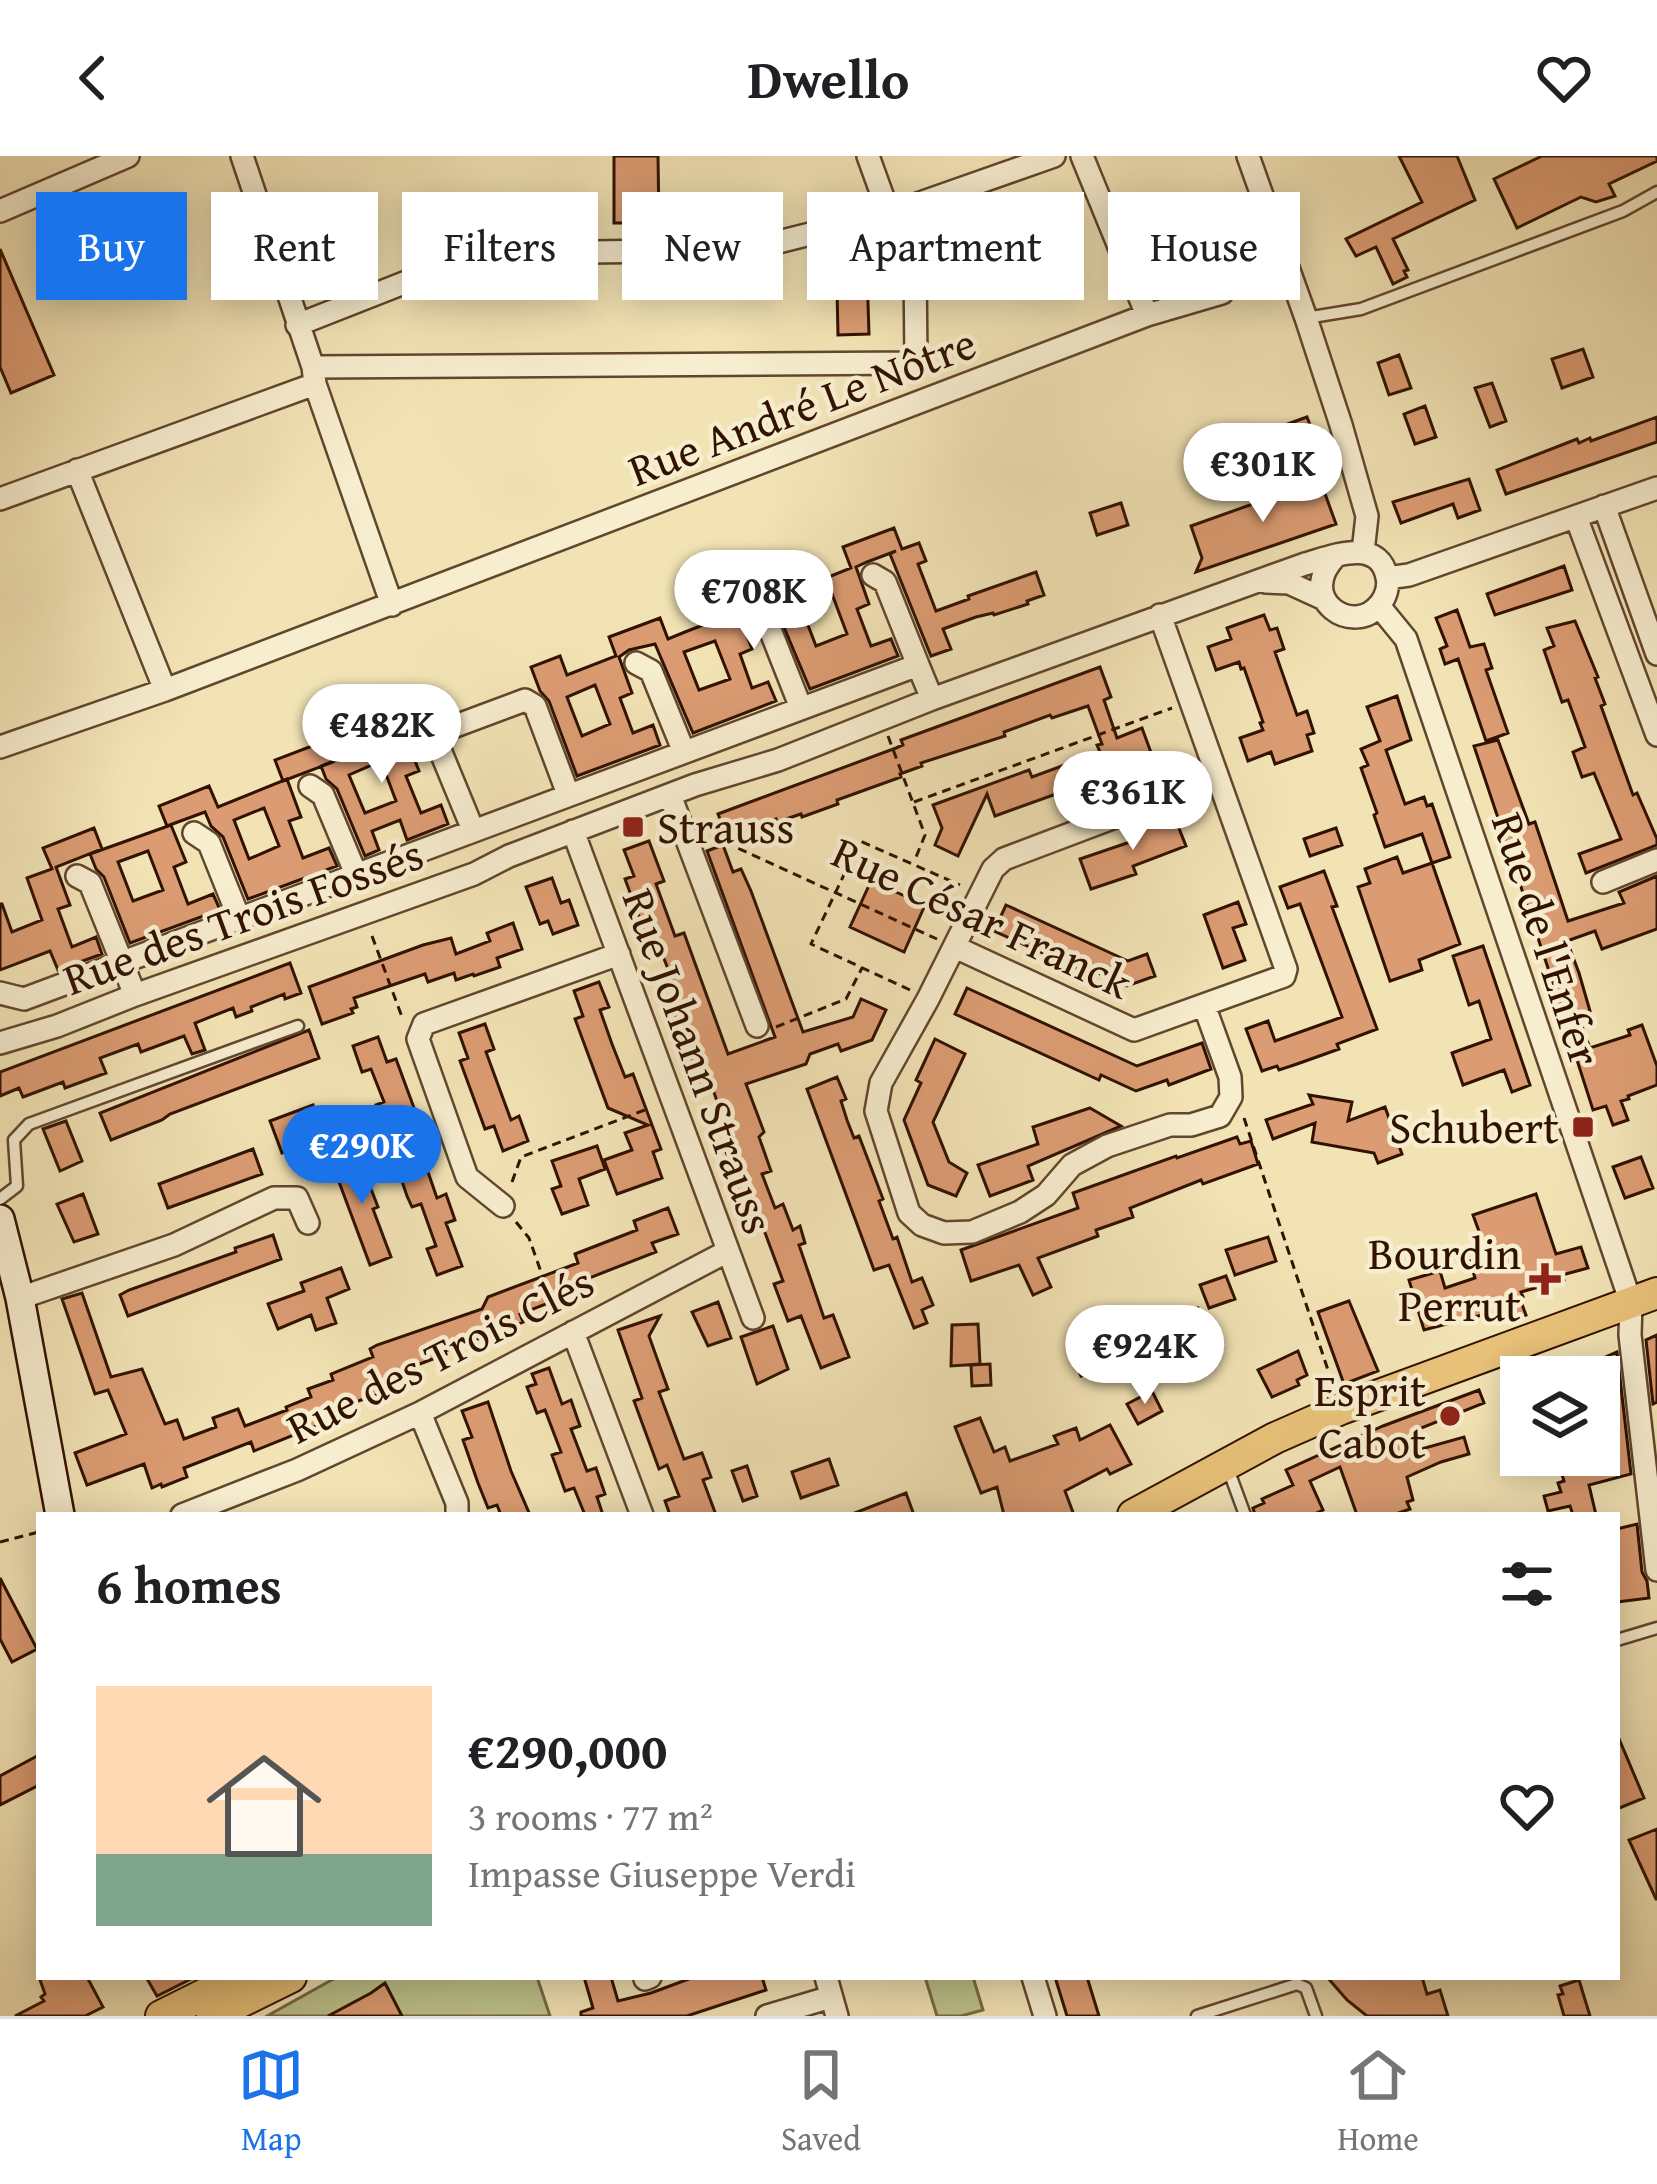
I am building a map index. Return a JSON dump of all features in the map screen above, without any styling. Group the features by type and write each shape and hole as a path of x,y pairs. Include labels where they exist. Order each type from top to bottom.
{"main road":[{"path":"1138,1512 1275,1438 1358,1402 1644,1298"},
{"path":"161,2016 281,1980"}],"street":[{"path":"0,211 128,156"},
{"path":"242,156 392,604"},
{"path":"868,156 881,192"},
{"path":"952,192 1054,156"},
{"path":"1082,156 1147,315"},
{"path":"1248,156 1306,318 1367,516 1363,552"},
{"path":"297,325 488,257 747,250 807,235"},
{"path":"0,499 314,375 916,363 915,300"},
{"name":"Rue André Le Nôtre","path":"0,746 165,690 1147,315 1198,300"},
{"path":"77,470 165,690"},
{"path":"1387,578 1409,575 1657,488"},
{"path":"1604,506 1657,654"},
{"path":"1576,517 1657,735"},
{"path":"1253,581 1289,583 1324,599 1346,616 1360,617 1379,606 1387,588 1382,566 1363,552 1336,556 1321,577 1324,599"},
{"name":"Rue des Trois Fossés","path":"0,1043 474,874 573,831 778,760 1253,581 1336,556"},
{"path":"873,575 885,582 932,699"},
{"name":"Rue de l'Enfer","path":"1379,606 1406,639 1644,1298 1630,1335 1657,1570"},
{"name":"Rue César Franck","path":"955,947 1134,1030 1284,976 1286,968 1160,615"},
{"path":"757,621 769,627 802,708"},
{"path":"635,663 651,671 684,752"},
{"path":"0,993 24,999 918,665"},
{"path":"473,830 438,745 442,730 525,700 535,706 568,794"},
{"path":"1204,1005 1230,1077 1231,1097 1220,1116 1191,1125 1170,1125 1107,1147 1072,1165 1046,1195 1020,1212 972,1232 944,1233 922,1225 909,1213 876,1111 881,1083 993,869 1004,859 1218,778"},
{"path":"310,786 323,795 356,874"},
{"path":"670,795 758,1026"},
{"name":"Rue Johann Strauss","path":"573,831 753,1318"},
{"path":"194,833 209,843 239,919"},
{"path":"1603,882 1657,860"},
{"path":"77,876 90,883 135,994"},
{"path":"503,1206 467,1177 418,1039 424,1024 619,953"},
{"path":"20,1298 174,1245 274,1198 297,1198 308,1222"},
{"path":"0,1219 20,1298 59,1512"},
{"name":"Rue des Trois Clés","path":"190,1512 297,1470 420,1413 567,1328 728,1251"},
{"path":"567,1328 641,1512"},
{"path":"420,1413 458,1512"},
{"path":"1034,1980 1045,2016"},
{"path":"767,2016 831,1997"}],"lane":[{"path":"1306,318 1360,309 1623,211 1657,192"},
{"path":"0,1199 17,1186 14,1140 29,1124 298,1026"},
{"path":"1226,1463 1244,1512"},
{"path":"1620,1639 1657,1628"},
{"path":"1197,2016 1297,1984 1306,1988 1316,2016"}],"path":[{"path":"914,802 1180,705"},
{"path":"888,736 925,835 914,864"},
{"name":"Rue César Franck","path":"697,830 955,947"},
{"path":"928,999 811,944 860,841 980,894"},
{"path":"369,928 403,1019"},
{"path":"758,1026 770,1029 846,999 862,968"},
{"path":"1231,1097 1239,1104 1253,1140 1335,1389"},
{"path":"567,1328 529,1238 503,1206 521,1157 663,1103"},
{"path":"0,1542 36,1533"}],"green space":[{"path":"332,1980 538,1980 550,2016 267,2016"},
{"path":"926,1980 974,1980 983,2010 937,2016"}],"building":[{"path":"614,156 658,156 659,192 622,192 622,223 614,223"},
{"path":"1399,156 1457,156 1475,200 1393,239 1408,270 1404,271 1407,277 1393,284 1376,247 1356,256 1346,239 1422,202"},
{"path":"1542,156 1657,156 1657,161 1609,184 1615,196 1596,202 1581,197 1517,228 1494,179"},
{"path":"0,249 54,375 11,393 0,367"},
{"path":"837,300 868,300 869,334 838,335"},
{"path":"1583,349 1593,377 1562,388 1552,359"},
{"path":"1399,355 1411,388 1389,395 1378,363"},
{"path":"1492,383 1506,421 1490,427 1475,388"},
{"path":"1425,406 1436,437 1415,444 1404,414"},
{"path":"1307,417 1319,448 1275,464 1269,447 1276,445 1271,430"},
{"path":"1657,417 1657,442 1506,494 1497,470 1577,439 1579,443 1591,441"},
{"path":"1469,479 1480,510 1458,518 1453,504 1401,523 1393,502"},
{"path":"1320,480 1336,524 1196,572 1202,558 1191,526"},
{"path":"1121,503 1128,525 1097,535 1090,513"},
{"path":"894,528 902,549 919,543 926,561 918,564 936,611 1036,572 1044,595 943,629 951,649 931,656 890,554 896,551 867,562 856,567 869,604 857,609 871,646 891,639 898,656 810,689 772,599 738,612 752,649 740,654 752,688 768,682 776,701 693,733 655,644 629,650 619,657 632,693 620,698 633,733 653,725 660,745 577,776 531,667 560,656 567,675 616,656 609,637 660,618 668,639 734,613 726,592 777,573 785,594 851,568 843,547","holes":["832,594 847,634 816,646 801,607","715,641 730,679 699,690 684,652","595,685 610,724 582,736 567,697"]},
{"path":"1564,566 1572,590 1495,615 1487,594"},
{"path":"1457,610 1470,647 1484,644 1492,668 1486,670 1508,733 1486,741 1458,659 1445,664 1440,649 1447,646 1436,618"},
{"path":"1264,615 1270,630 1277,628 1284,649 1275,652 1297,715 1307,711 1314,733 1307,735 1312,751 1275,764 1271,752 1248,761 1240,738 1263,730 1263,722 1244,668 1239,662 1216,670 1208,647 1231,639 1227,628"},
{"path":"1575,621 1598,677 1605,704 1601,706 1633,795 1637,793 1657,839 1657,845 1586,873 1579,854 1621,839 1594,773 1582,777 1573,752 1585,747 1568,700 1562,702 1544,650 1554,646 1547,628"},
{"path":"1100,667 1111,697 1104,700 1117,738 1142,728 1153,758 1101,777 1104,785 1059,801 1056,794 995,816 987,794 958,856 935,845 942,828 933,805 1029,770 1032,777 1100,752 1097,745 1102,744 1088,706 1050,715 1004,732 1005,736 921,763 901,777 837,800 838,804 727,837 718,814"},
{"path":"1397,696 1411,740 1386,750 1405,804 1424,797 1427,806 1432,804 1450,857 1432,863 1422,834 1385,847 1361,768 1368,765 1361,749 1380,741 1367,707"},
{"path":"396,713 419,771 406,776 421,813 441,805 448,824 407,840 400,820 372,831 379,850 365,856 337,789 321,766 372,746 367,724","holes":["381,761 396,801 365,813 349,775"]},
{"path":"1498,740 1529,824 1535,822 1568,921 1624,903 1619,892 1657,876 1657,929 1602,949 1595,931 1567,941 1590,1011 1565,1019 1474,746"},
{"path":"325,741 333,762 283,781 275,760"},
{"path":"287,779 301,817 289,821 303,858 329,848 337,866 248,899 223,837 205,812 167,826 159,806 209,786 218,807","holes":["264,808 279,846 249,859 234,820"]},
{"path":"1174,816 1186,846 1133,866 1136,874 1091,889 1080,859 1133,841 1130,832"},
{"path":"171,825 186,862 174,867 188,904 213,894 220,910 130,943 90,854","holes":["148,851 163,890 133,901 118,862"]},
{"path":"94,828 102,849 56,867 70,905 58,909 72,947 96,937 102,954 58,970 50,951 0,970 0,904 12,932 42,920 27,878 52,869 43,848"},
{"path":"1336,828 1342,845 1310,856 1304,839"},
{"path":"649,841 664,881 656,884 675,936 684,933 728,1054 775,1037 707,851 723,845 733,872 741,869 751,891 803,1032 853,1017 861,999 886,1010 872,1040 841,1051 838,1044 810,1054 806,1064 746,1084 764,1132 759,1137 771,1171 762,1174 775,1208 783,1204 793,1230 800,1226 805,1243 799,1245 824,1318 833,1315 849,1357 821,1368 801,1316 788,1321 774,1284 783,1281 758,1214 750,1217 740,1192 725,1149 733,1146 709,1078 700,1082 675,1014 684,1011 658,943 650,946 625,879 634,876 624,850"},
{"path":"1397,857 1403,873 1432,863 1460,944 1419,960 1422,970 1390,981 1358,887 1370,883 1365,869"},
{"path":"1324,871 1337,906 1332,907 1377,1029 1337,1044 1339,1049 1279,1070 1277,1066 1262,1071 1246,1029 1268,1021 1275,1041 1342,1017 1300,904 1288,908 1280,887"},
{"path":"552,878 561,903 569,900 578,925 553,934 548,921 540,924 526,887"},
{"path":"871,881 925,905 904,952 850,927"},
{"path":"1238,902 1246,924 1233,928 1245,960 1223,968 1204,915"},
{"path":"1006,905 1128,961 1147,954 1155,976 1127,986 994,931"},
{"path":"513,923 522,949 497,958 500,967 456,980 454,973 428,982 425,974 354,998 353,1013 322,1024 309,987 451,938 456,954 490,941 487,933"},
{"path":"1483,946 1530,1085 1512,1092 1504,1070 1463,1085 1452,1053 1491,1039 1479,1001 1469,1005 1453,956"},
{"path":"290,963 301,993 285,999 284,994 236,1017 233,1008 195,1023 205,1050 192,1054 184,1036 141,1052 138,1044 100,1058 106,1073 65,1088 63,1082 23,1097 19,1088 0,1096 0,1072"},
{"path":"599,982 609,1007 600,1010 612,1044 625,1077 633,1074 661,1149 653,1152 662,1178 617,1194 604,1160 632,1150 625,1133 648,1125 608,1108 575,1019 583,1016 574,991"},
{"path":"967,988 1137,1066 1202,1043 1211,1069 1136,1091 1101,1075 1099,1080 955,1014"},
{"path":"485,1024 494,1049 486,1052 511,1120 519,1116 528,1141 503,1151 494,1126 485,1129 460,1061 468,1058 459,1033"},
{"path":"1642,1025 1657,1066 1657,1085 1621,1101 1628,1120 1613,1125 1606,1106 1593,1110 1568,1032 1582,1027 1590,1048 1630,1035 1628,1030"},
{"path":"309,1030 319,1058 111,1140 100,1113"},
{"path":"378,1037 387,1062 396,1059 421,1127 412,1130 437,1198 446,1194 455,1220 446,1223 462,1266 437,1275 427,1249 436,1246 421,1204 412,1207 407,1196 376,1105 384,1102 371,1069 362,1072 353,1046"},
{"path":"935,1039 965,1054 933,1122 949,1162 967,1173 956,1196 928,1185 904,1120"},
{"path":"837,1077 846,1099 841,1101 847,1120 854,1138 859,1136 893,1239 897,1237 912,1282 922,1278 933,1305 922,1310 927,1323 914,1328 889,1265 874,1270 807,1089"},
{"path":"1309,1095 1352,1102 1348,1121 1385,1107 1402,1154 1378,1163 1374,1153 1312,1142 1315,1123 1273,1139 1266,1120 1313,1104"},
{"path":"313,1105 322,1130 295,1140 298,1147 282,1153 270,1121"},
{"path":"1090,1108 1121,1126 1028,1166 1033,1180 990,1196 978,1165 1038,1144 1033,1127"},
{"path":"66,1121 82,1161 60,1171 43,1129"},
{"path":"1237,1137 1240,1144 1251,1141 1258,1164 1130,1208 1133,1217 1038,1258 1051,1287 1033,1295 1019,1265 971,1281 961,1250 1078,1208 1073,1193"},
{"path":"597,1146 605,1169 579,1179 588,1205 562,1214 552,1189 561,1186 552,1161"},
{"path":"253,1149 262,1174 168,1208 159,1184"},
{"path":"357,1153 391,1257 370,1265 332,1163"},
{"path":"1641,1157 1653,1188 1625,1198 1613,1167"},
{"path":"83,1194 98,1234 74,1242 57,1204"},
{"path":"1536,1194 1556,1254 1581,1247 1588,1268 1521,1292 1526,1315 1509,1321 1505,1309 1424,1330 1409,1280 1440,1271 1445,1288 1475,1278 1470,1261 1488,1256 1473,1215"},
{"path":"668,1208 678,1234 652,1243 656,1252 584,1280 587,1288 520,1314 523,1322 417,1365 383,1384 386,1392 318,1414 321,1424 254,1451 251,1442 184,1468 187,1477 162,1487 152,1488 144,1464 87,1485 75,1453 126,1434 108,1390 95,1394 62,1299 82,1293 111,1377 142,1369 165,1424 177,1420 184,1439 216,1427 213,1418 238,1409 245,1426 287,1410 311,1397 308,1389 333,1380 331,1374 373,1357 370,1349 377,1345 482,1309 488,1297 578,1263 575,1254 637,1230 634,1221"},
{"path":"273,1235 281,1259 128,1316 120,1295"},
{"path":"1268,1237 1276,1261 1235,1275 1226,1250"},
{"path":"341,1268 349,1289 327,1298 336,1323 316,1330 311,1315 278,1329 268,1304 304,1291 301,1283"},
{"path":"1226,1276 1235,1299 1209,1308 1200,1285"},
{"path":"1349,1301 1378,1371 1344,1384 1318,1312"},
{"path":"718,1302 731,1338 708,1346 692,1312"},
{"path":"1198,1308 1208,1333 1162,1351 1170,1370 1151,1377 1143,1357 1161,1350 1152,1325"},
{"path":"660,1316 649,1336 668,1389 659,1392 684,1459 702,1453 711,1477 703,1480 715,1512 669,1512 665,1501 679,1496 667,1465 659,1469 634,1401 642,1398 618,1330"},
{"path":"978,1324 980,1364 951,1366 952,1325"},
{"path":"773,1326 788,1369 757,1384 741,1337"},
{"path":"1657,1335 1657,1402 1653,1404 1646,1340"},
{"path":"1298,1351 1307,1375 1297,1380 1299,1385 1272,1397 1258,1370"},
{"path":"1091,1352 1098,1370 1081,1376 1074,1358"},
{"path":"990,1364 991,1385 972,1386 971,1365"},
{"path":"549,1368 562,1404 571,1400 580,1426 571,1429 587,1471 596,1468 605,1494 597,1497 602,1512 584,1512 574,1488 565,1491 552,1455 561,1452 545,1410 537,1413 527,1387 536,1384 532,1374"},
{"path":"1620,1378 1631,1474 1589,1485 1595,1512 1572,1512 1570,1506 1548,1511 1544,1496 1561,1492 1558,1483 1564,1481 1562,1476 1620,1476"},
{"path":"1479,1390 1484,1403 1411,1432 1418,1450 1464,1437 1469,1454 1407,1477 1413,1500 1407,1502 1410,1509 1356,1512 1340,1467 1310,1481 1323,1510 1254,1512 1253,1508 1264,1503 1262,1499 1293,1485 1286,1470"},
{"path":"1152,1391 1162,1411 1138,1424 1127,1404"},
{"path":"488,1402 529,1512 500,1512 497,1505 488,1508 463,1440 472,1437 462,1411"},
{"path":"980,1418 994,1452 1005,1447 1010,1461 1058,1444 1054,1436 1076,1428 1080,1440 1110,1425 1131,1464 1110,1474 1107,1469 1065,1491 1073,1512 1003,1512 997,1487 981,1493 955,1427"},
{"path":"829,1459 838,1485 801,1498 792,1472"},
{"path":"747,1466 757,1496 743,1501 732,1471"},
{"path":"906,1493 913,1512 857,1512"},
{"path":"1637,1524 1649,1598 1620,1602 1620,1528"},
{"path":"0,1578 36,1650 12,1662 0,1639"},
{"path":"1620,1741 1644,1798 1620,1808"},
{"path":"36,1757 36,1787 0,1805 0,1776"},
{"path":"1657,1829 1657,1899 1656,1899 1629,1840"},
{"path":"40,1980 89,1980 103,2007 85,2016 15,2016 44,2001"},
{"path":"148,1980 189,1980 157,1996"},
{"path":"585,1980 612,1980 618,2001 686,1980 763,1980 766,1990 687,2016 581,2016 593,2008"},
{"path":"1056,1980 1088,1980 1099,2016 1067,2016"},
{"path":"1330,1980 1423,1980 1427,1994 1440,1990 1448,2016 1367,2016"},
{"path":"1579,1980 1590,2016 1564,2016 1560,1986"},
{"path":"385,1983 402,2016 328,2016 371,1993"}],"place":[{"name":"Strauss","path":"633,827"},
{"name":"Schubert","path":"1583,1127"},
{"name":"Bourdin Perrut","path":"1545,1279"},
{"name":"Esprit Cabot","path":"1450,1416"}]}
